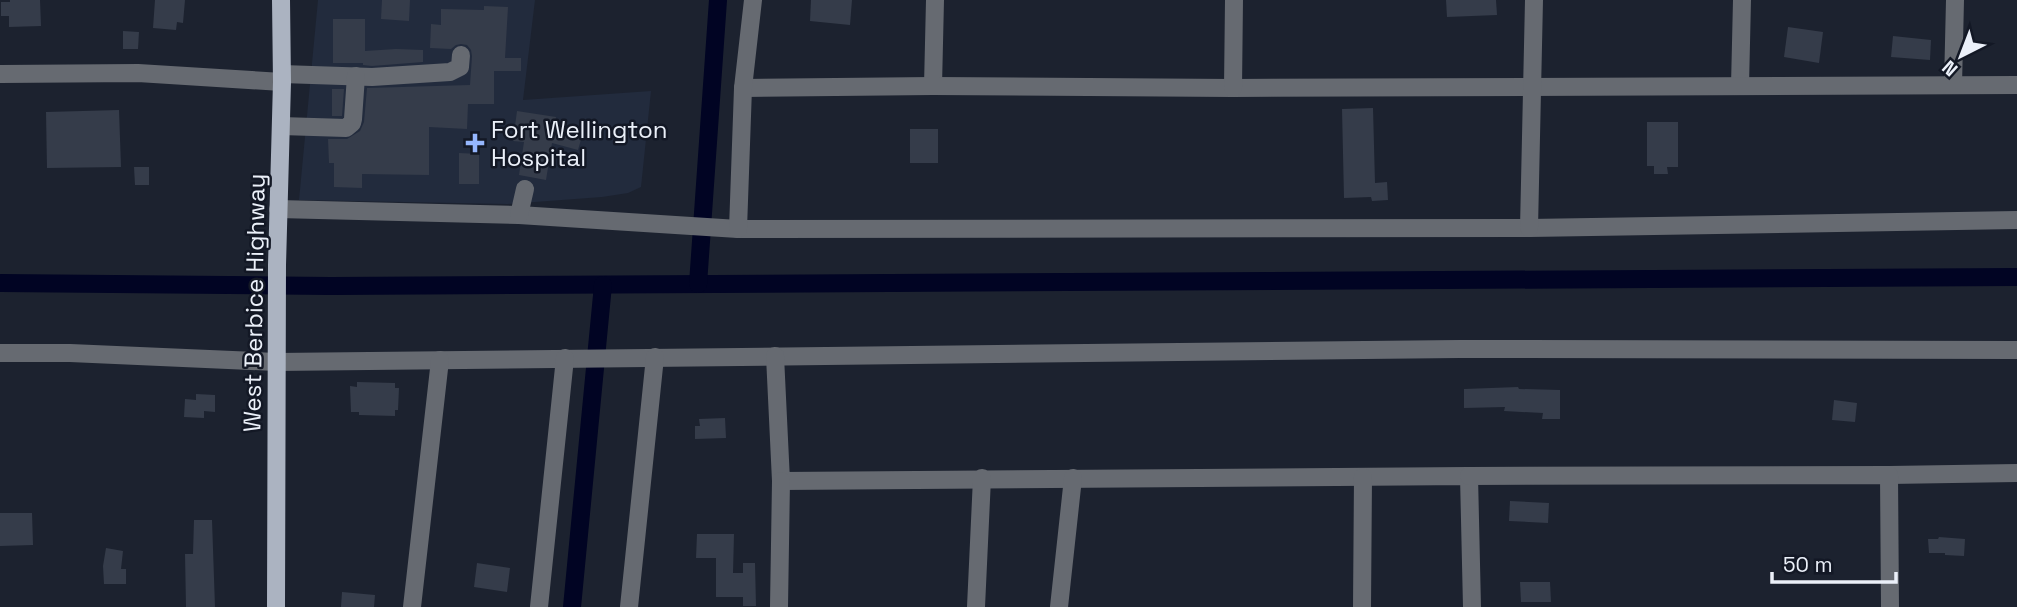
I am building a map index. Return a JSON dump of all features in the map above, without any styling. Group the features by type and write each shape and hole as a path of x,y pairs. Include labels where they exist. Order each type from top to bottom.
{"main road":[{"name":"West Berbice Highway","path":"276,607 281,0"}],"street":[{"path":"738,229 743,88 753,0"},
{"path":"933,86 935,0"},
{"path":"1233,88 1234,0"},
{"path":"1529,228 1534,0"},
{"path":"1740,86 1742,0"},
{"path":"1952,85 1955,0"},
{"path":"0,74 138,73 282,78 405,76 450,72 460,67 461,55"},
{"path":"281,126 346,128 353,119 356,76"},
{"path":"743,88 2017,85"},
{"path":"519,215 525,189"},
{"path":"278,209 519,215 738,229 1529,228 2017,220"},
{"path":"0,353 277,353 440,360 1445,349 2017,350"},
{"path":"775,356 781,481 779,607"},
{"path":"629,607 655,357"},
{"path":"539,607 565,358"},
{"path":"412,607 440,360"},
{"path":"781,481 2017,473"},
{"path":"1889,475 1891,607"},
{"path":"1469,476 1472,607"},
{"path":"1362,607 1363,477"},
{"path":"975,607 982,478"},
{"path":"1059,607 1073,478"}],"shaded area":[{"name":"Fort Wellington Hospital","path":"318,0 535,0 523,100 651,91 641,187 628,193 602,197 508,204 299,200"}],"building":[{"path":"40,0 41,26 9,27 9,16 1,16 1,2"},
{"path":"155,0 185,0 183,23 177,22 176,30 153,28"},
{"path":"382,0 410,0 409,21 381,19"},
{"path":"811,0 852,0 850,25 810,21"},
{"path":"1446,0 1496,0 1497,15 1447,17"},
{"path":"484,6 508,7 505,58 521,58 521,71 494,71 494,104 468,104 467,129 429,127 429,175 362,174 362,188 334,187 334,163 329,163 328,139 347,139 360,131 364,122 367,88 470,85 471,50 467,45 461,44 451,49 430,48 431,24 441,25 441,9 484,10"},
{"path":"333,19 365,19 365,51 423,50 423,62 372,66 363,63 333,63"},
{"path":"1788,27 1823,32 1819,63 1784,57"},
{"path":"123,31 139,32 138,49 123,49"},
{"path":"1893,36 1931,40 1930,60 1891,57"},
{"path":"332,89 344,89 342,116 332,116"},
{"path":"1373,108 1375,183 1387,182 1388,200 1372,201 1371,197 1344,198 1342,109"},
{"path":"119,110 121,167 47,168 46,112"},
{"path":"517,111 556,117 554,128 582,136 578,150 552,143 546,180 519,175 524,142 513,141"},
{"path":"1647,122 1678,122 1678,167 1667,167 1668,174 1654,174 1654,166 1647,166"},
{"path":"910,129 938,129 938,163 910,163"},
{"path":"459,153 479,154 479,184 459,184"},
{"path":"134,167 149,167 149,185 135,185"},
{"path":"357,382 395,383 395,388 399,388 398,410 395,410 395,416 359,415 359,412 351,412 350,386 357,387"},
{"path":"1518,387 1560,390 1560,419 1542,419 1543,413 1504,411 1505,407 1464,408 1464,389"},
{"path":"196,394 215,395 215,412 204,411 204,418 184,417 185,399 196,400"},
{"path":"1834,400 1857,403 1855,422 1832,420"},
{"path":"725,418 726,438 695,439 695,426 700,426 699,419"},
{"path":"1510,501 1549,503 1548,523 1509,521"},
{"path":"0,513 32,513 33,545 0,546"},
{"path":"194,520 212,520 215,607 186,607 185,554 193,554"},
{"path":"697,534 734,534 733,573 743,573 743,563 755,563 756,606 743,606 743,597 716,597 716,558 696,558"},
{"path":"1928,539 1965,539 1964,556 1929,553"},
{"path":"106,548 123,551 121,569 126,569 126,584 104,584"},
{"path":"477,563 510,568 507,592 474,587"},
{"path":"1520,582 1550,582 1551,602 1521,602"},
{"path":"342,592 375,595 374,607 341,607"}],"waterway":[{"path":"698,284 718,0"},
{"path":"0,283 331,286 2017,277"},
{"path":"572,607 603,285"}],"place":[{"name":"Fort Wellington Hospital","path":"475,143"}]}
